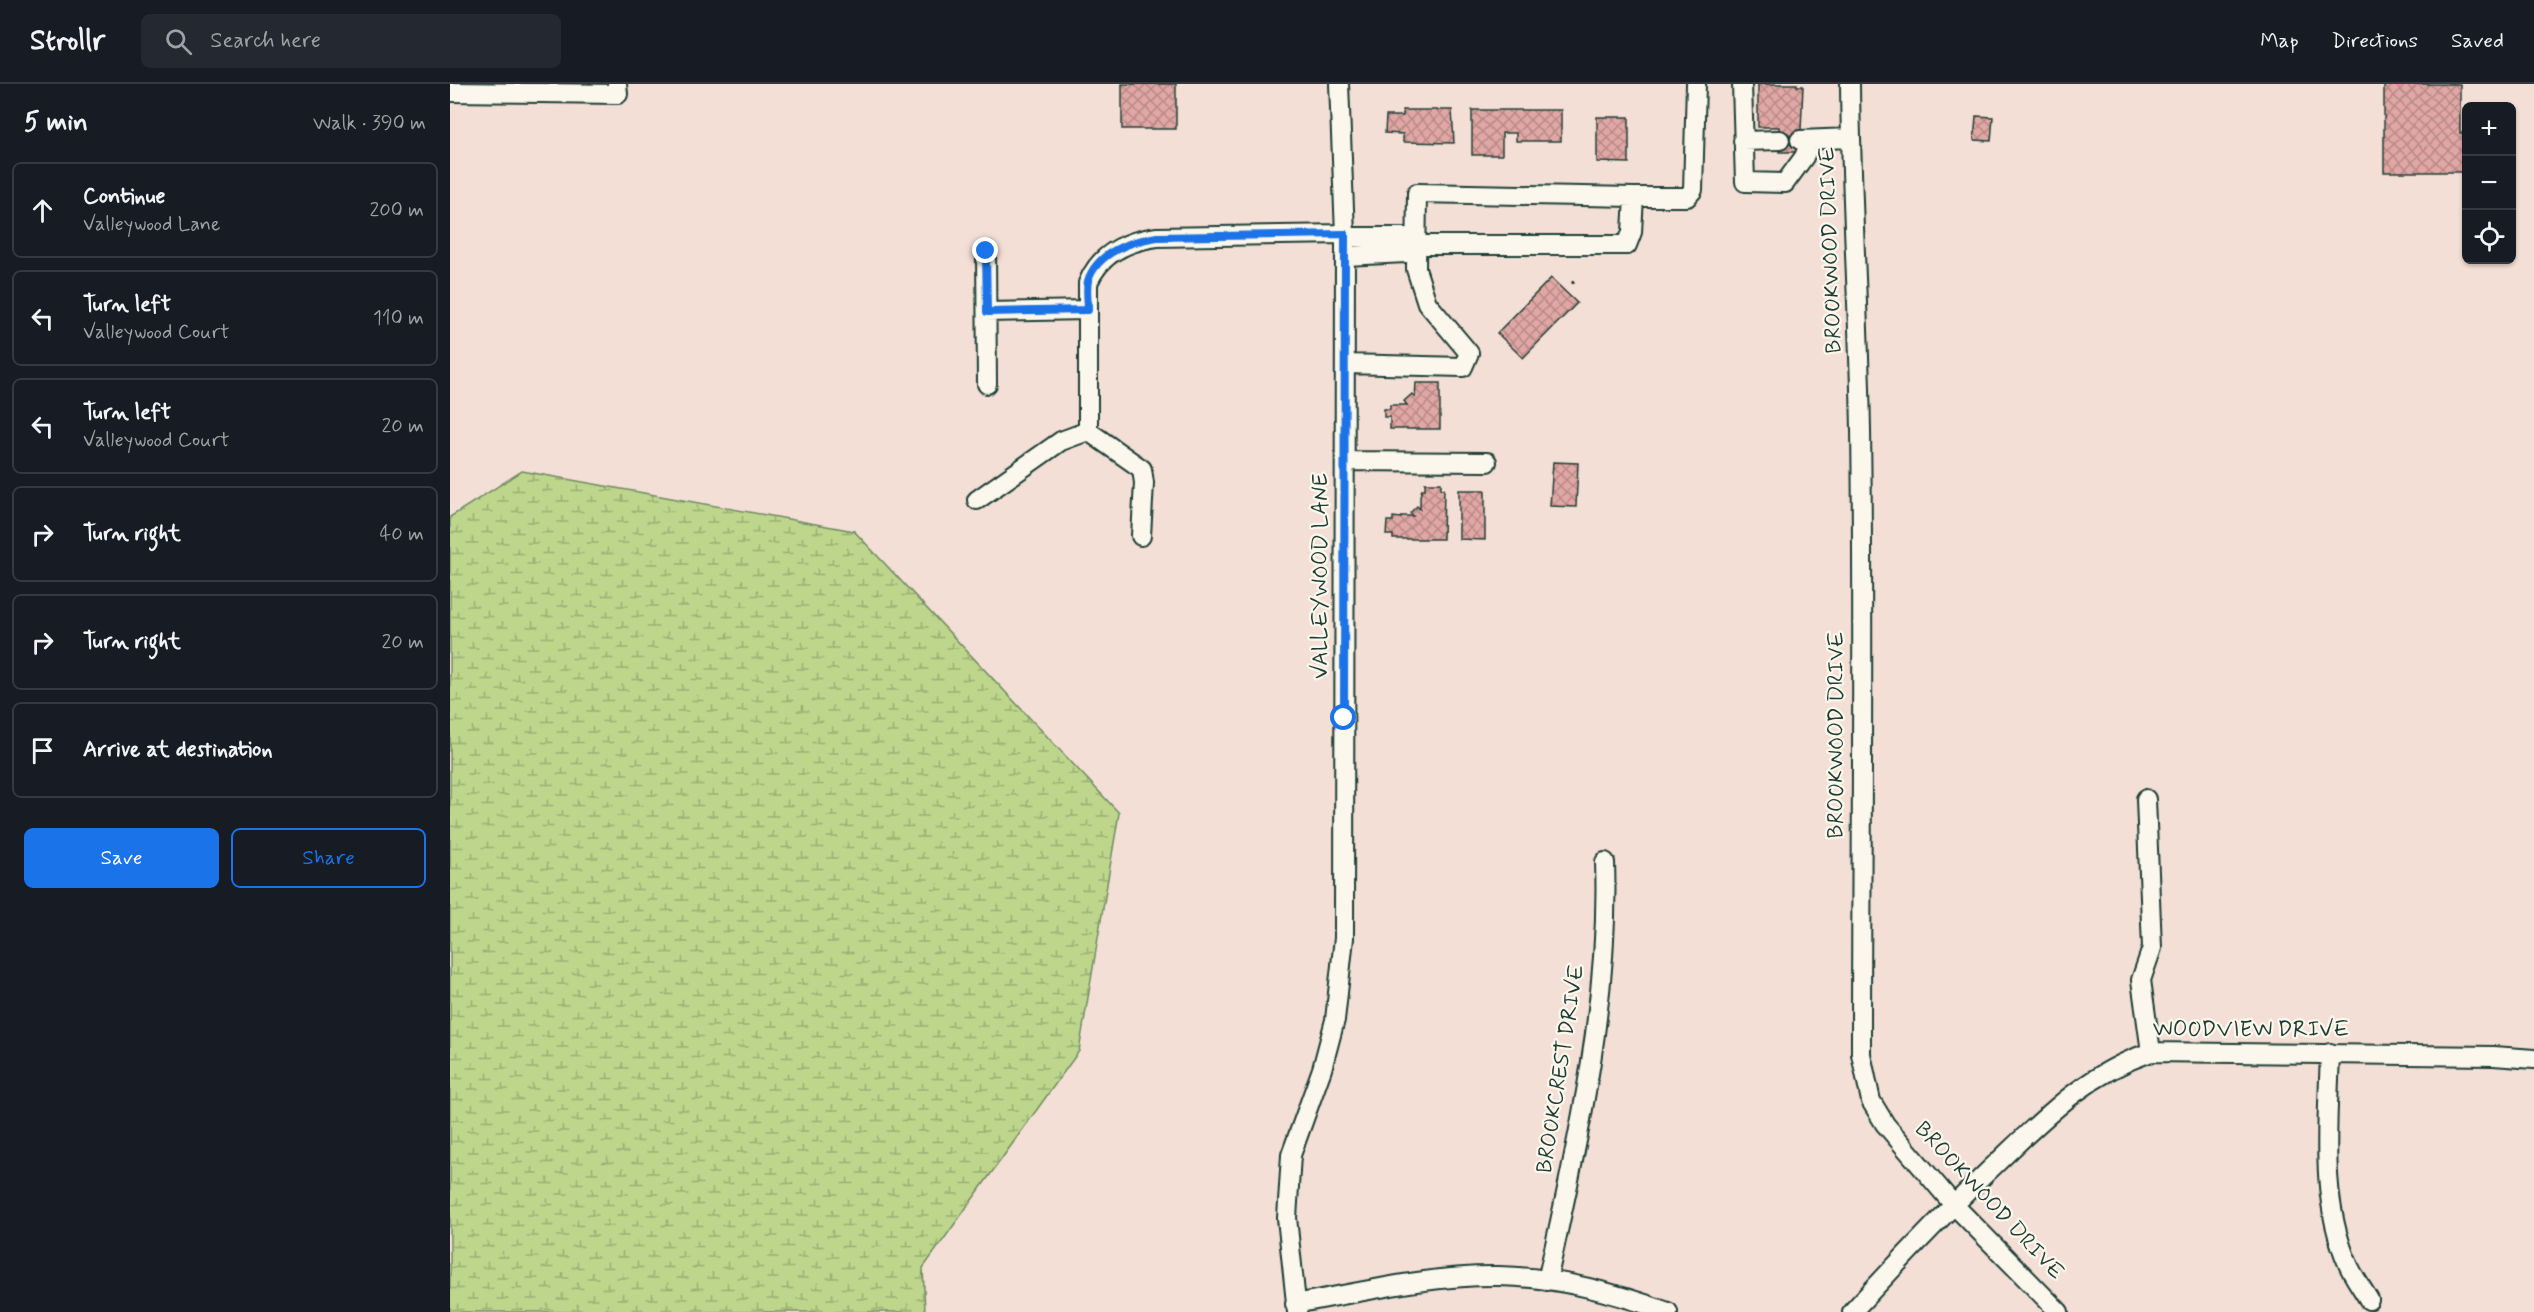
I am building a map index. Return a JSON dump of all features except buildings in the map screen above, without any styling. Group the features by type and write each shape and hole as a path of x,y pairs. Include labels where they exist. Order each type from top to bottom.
{"street":[{"path":"450,92 618,94 618,84"},
{"name":"VALLEYWOOD LANE","path":"1296,1308 1287,1218 1291,1155 1322,1068 1335,1020 1344,938 1345,236 1339,84"},
{"path":"1345,364 1463,367 1469,353 1427,303 1416,269 1417,193 1687,197 1693,190 1696,84"},
{"path":"1742,84 1746,182 1785,183 1804,158 1805,140 1850,138"},
{"name":"BROOKWOOD DRIVE","path":"1850,84 1861,431 1861,1054 1871,1101 1885,1124 1953,1204 2059,1312"},
{"path":"1743,141 1780,140"},
{"path":"1088,431 1088,283 1093,271 1119,248 1136,240 1157,237 1345,236 1406,237 1417,245 1627,245 1632,232 1634,197"},
{"path":"1345,256 1406,253 1417,245"},
{"path":"986,251 987,384"},
{"path":"987,312 1088,310"},
{"path":"976,500 1060,441 1088,431"},
{"path":"1088,431 1142,469 1144,483 1141,536"},
{"path":"1345,461 1487,462"},
{"path":"2146,799 2152,948 2141,980 2151,1052"},
{"name":"BROOKCREST DRIVE","path":"1547,1281 1571,1170 1595,1027 1607,910 1605,862"},
{"name":"WOODVIEW DRIVE","path":"1852,1312 1953,1204 2051,1111 2119,1063 2151,1052 2330,1053 2534,1059"},
{"path":"2330,1053 2328,1149 2331,1202 2348,1264 2369,1300"},
{"path":"1296,1308 1436,1280 1499,1276 1547,1281 1632,1299 1668,1312"}],"green space":[{"path":"522,471 854,531 1119,813 1079,1051 923,1268 925,1312 450,1312 450,517"}],"route":[{"path":"986,251 987,312 1088,310 1088,283 1093,271 1119,248 1136,240 1157,237 1345,234 1344,718"}]}
